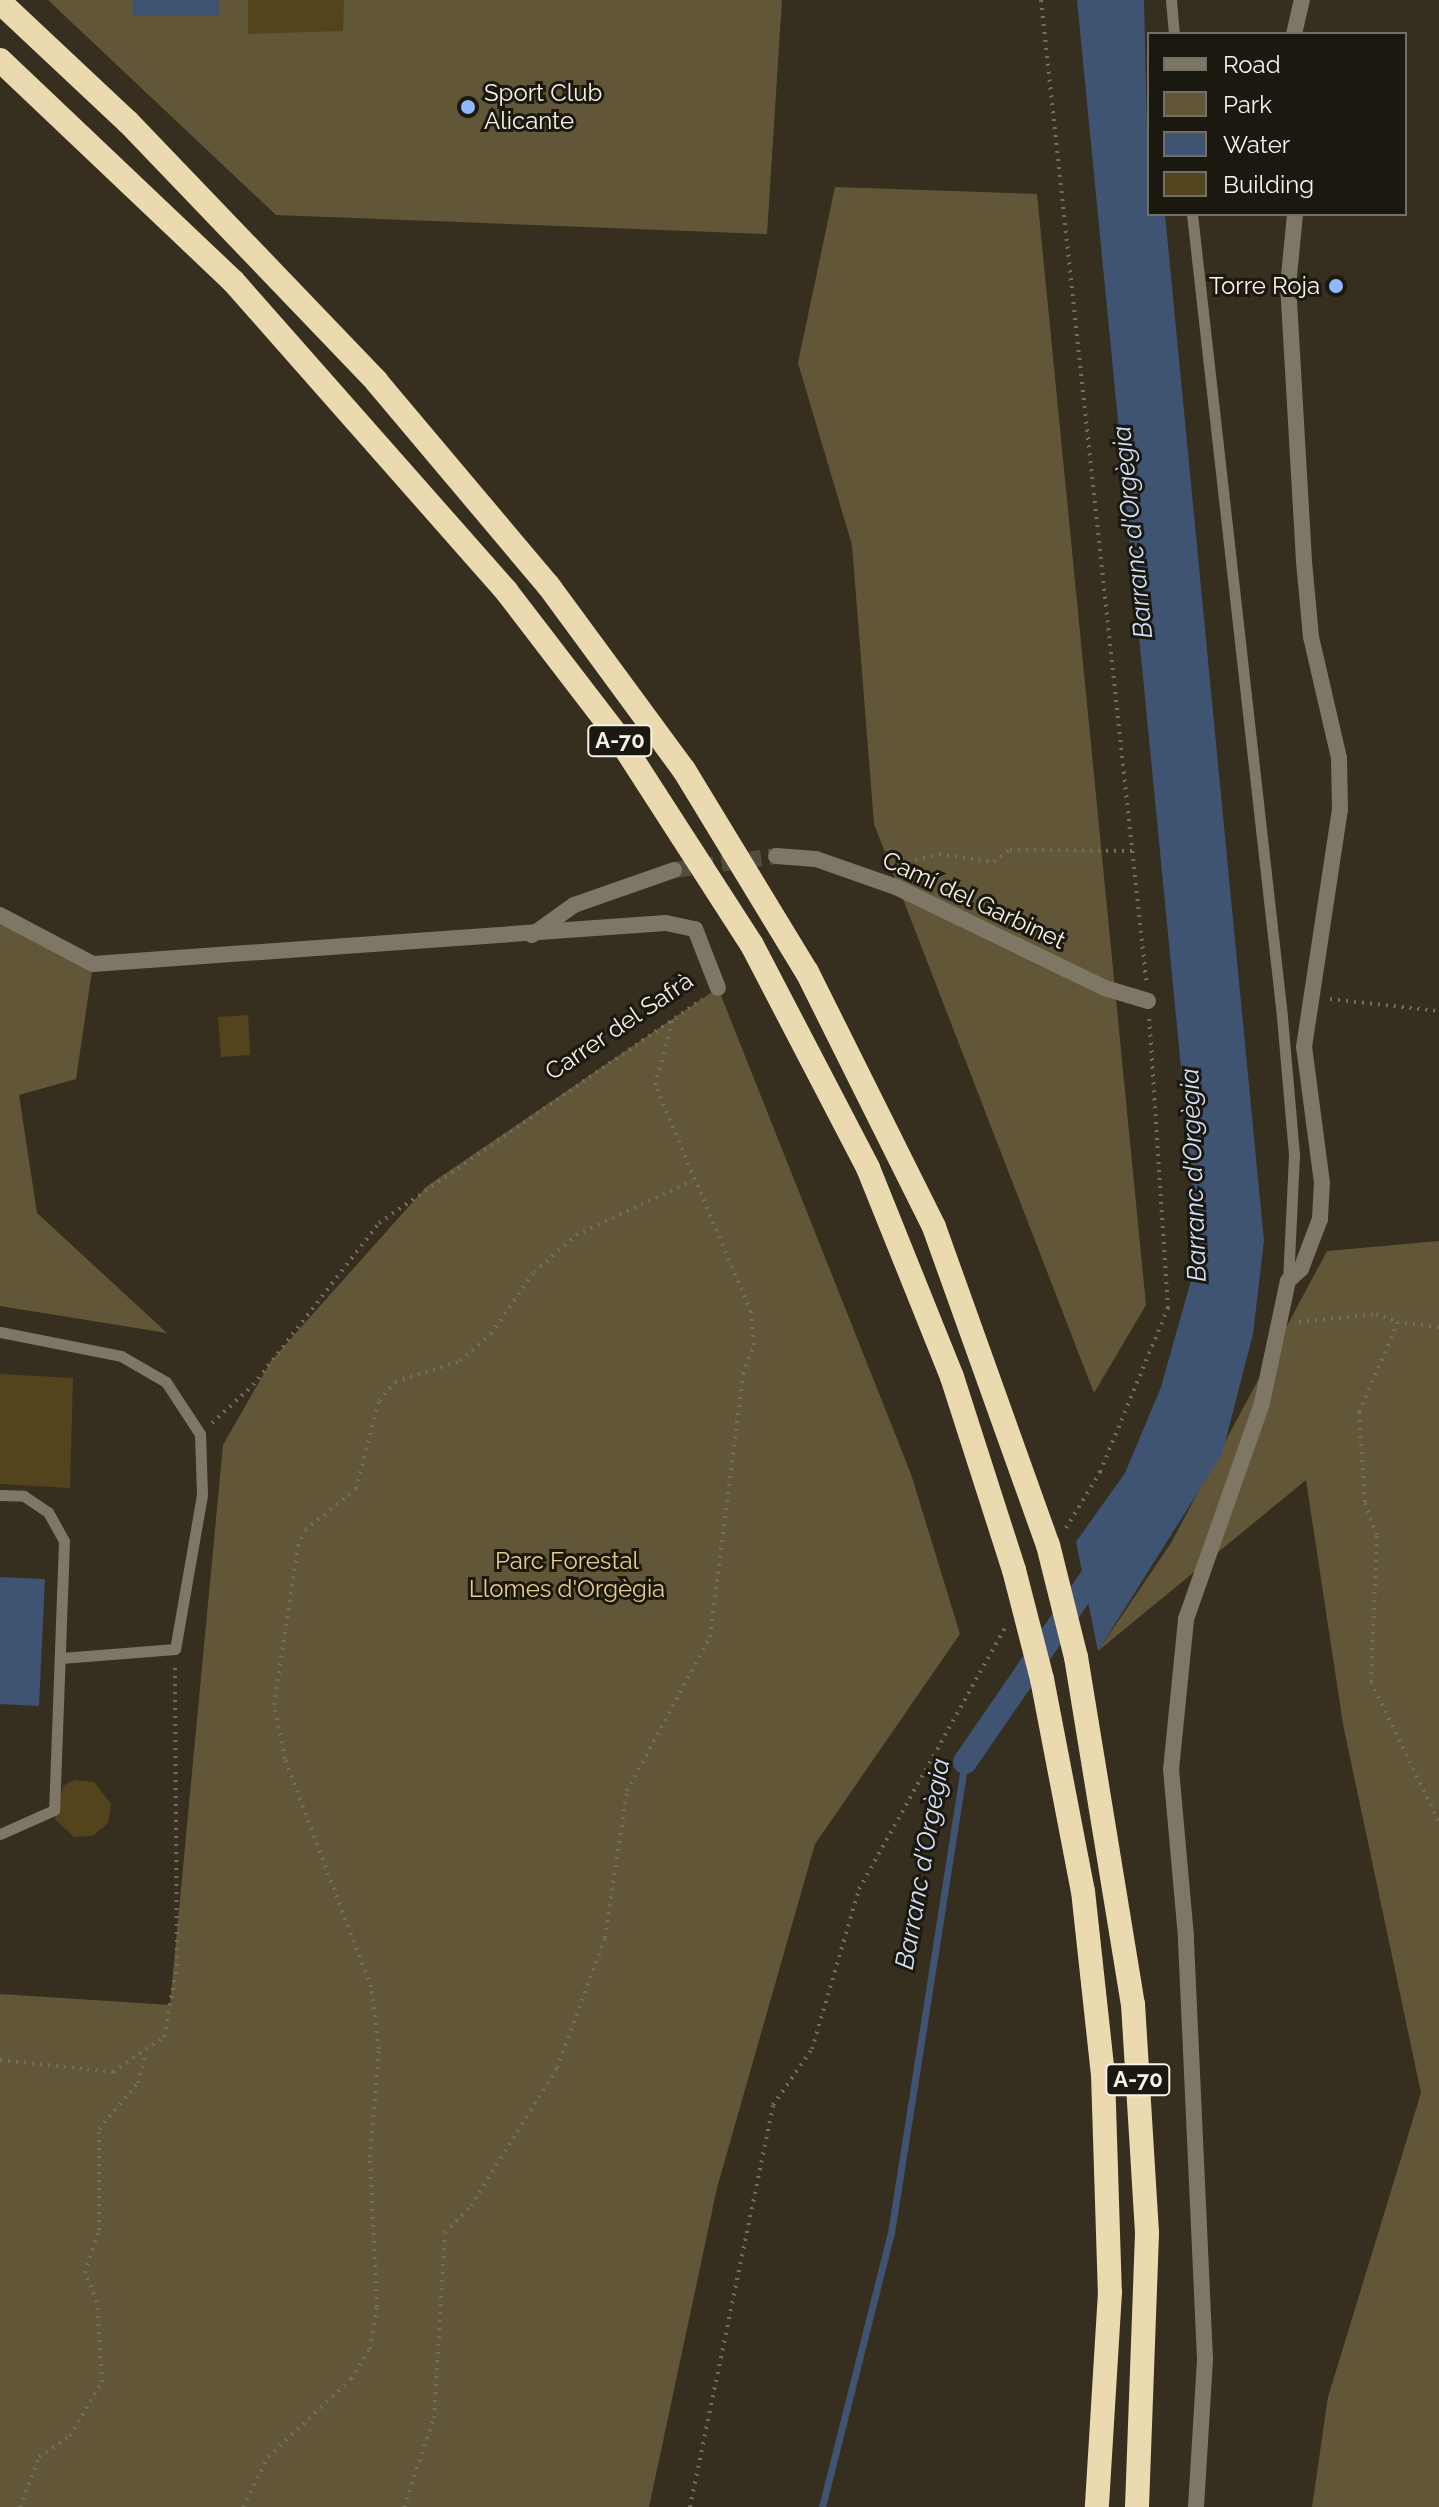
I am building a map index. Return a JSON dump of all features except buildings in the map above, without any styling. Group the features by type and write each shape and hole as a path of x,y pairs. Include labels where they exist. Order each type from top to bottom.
{"highway":[{"name":"A-70","path":"0,2 128,122 376,381 557,598 684,770 807,972 934,1227 1053,1542 1076,1657 1133,2004 1147,2234 1137,2507"},
{"name":"A-70","path":"0,60 233,281 368,430 507,592 625,747 752,945 868,1168 952,1377 1014,1570 1042,1679 1083,1891 1103,2074 1110,2292 1097,2507"}],"street":[{"path":"1294,32 1302,0"},
{"path":"1196,2507 1205,2359 1186,1937 1171,1770 1186,1619 1262,1403 1288,1281 1301,1269 1320,1219 1322,1183 1304,1071 1340,810 1339,758 1311,637 1304,561 1288,286 1295,216"},
{"name":"Camí del Garbinet","path":"776,856 858,873 1105,988 1148,1001"},
{"path":"530,936 574,905 674,870"},
{"name":"Carrer del Safrà","path":"0,915 93,964 530,936 666,923 695,929 718,988"}],"lane":[{"path":"1171,0 1174,32"},
{"path":"1192,216 1282,1017 1294,1155 1288,1281"},
{"path":"0,1332 121,1356 166,1382 200,1434 202,1495 175,1649 61,1658"},
{"path":"0,1495 24,1496 48,1512 64,1541 54,1810 0,1834"}],"path":[{"path":"1041,0 1148,1001 1168,1308 1100,1472 1053,1542"},
{"path":"858,873 939,854 983,863 1010,850 1133,851"},
{"name":"Carrer del Safrà","path":"200,1434 253,1385 379,1223 718,988"},
{"path":"1316,998 1439,1011"},
{"path":"404,2507 434,2418 445,2233 471,2206 557,2068 605,1938 627,1791 710,1637 743,1374 754,1345 751,1312 692,1181 655,1085 673,1019"},
{"path":"243,2507 268,2457 351,2379 370,2349 377,2307 370,2157 379,2049 371,1987 285,1759 274,1705 298,1546 305,1530 356,1489 379,1401 395,1382 460,1361 491,1334 534,1272 576,1235 692,1181"},
{"path":"1279,1318 1317,1324 1376,1314 1398,1322 1439,1327"},
{"path":"1398,1322 1359,1412 1365,1503 1377,1536 1371,1682 1439,1822"},
{"path":"690,2507 773,2105 812,2049 859,1889 1010,1621"},
{"path":"20,2507 39,2457 70,2436 102,2382 97,2302 85,2273 99,2230 99,2129 138,2083 145,2056 173,2012 177,1966 175,1649"},
{"path":"0,2060 100,2072 145,2056"}],"green space":[{"name":"Sport Club Alicante","path":"48,0 782,0 767,234 276,215"},
{"path":"835,187 1037,194 1146,1305 1094,1393 874,824 852,545 798,363"},
{"path":"0,915 93,964 76,1079 19,1095 37,1213 167,1333 0,1306"},
{"name":"Parc Forestal Llomes d'Orgègia","path":"718,988 911,1474 960,1634 815,1844 717,2188 649,2507 0,2507 0,1994 170,2005 223,1445 271,1361 427,1186"},
{"path":"1439,1241 1439,2507 1312,2507 1328,2397 1421,2093 1343,1724 1306,1480 1098,1651 1171,1543 1327,1251"}],"water":[{"path":"133,0 219,0 219,16 133,16"},
{"path":"1077,0 1144,0 1147,216 1165,216 1264,1241 1253,1334 1222,1454 1098,1651 1076,1542 1125,1473 1161,1387 1199,1252"},
{"path":"0,1577 45,1579 39,1706 0,1704"}],"waterway":[{"name":"Barranc d'Orgègia","path":"965,1762 1102,1563"},
{"name":"Barranc d'Orgègia","path":"822,2507 891,2233 965,1762"}],"tunnel":[{"path":"674,870 776,856"}],"place":[{"name":"Sport Club Alicante","path":"468,107"},
{"name":"Torre Roja","path":"1336,286"}]}
